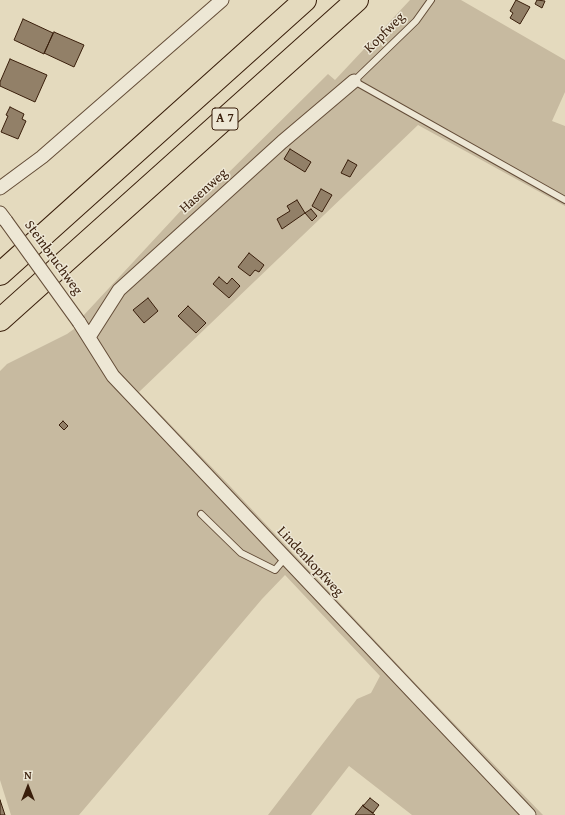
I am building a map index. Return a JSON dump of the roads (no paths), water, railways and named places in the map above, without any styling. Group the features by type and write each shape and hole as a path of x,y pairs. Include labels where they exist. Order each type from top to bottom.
{"highway":[{"name":"A 7","path":"0,274 305,0"},
{"name":"A 7","path":"0,320 357,0"}],"street":[{"path":"0,188 42,157 222,0"},
{"name":"Hasenweg","path":"89,337 119,290 282,142 354,81"},
{"name":"Steinbruchweg","path":"3,217 79,322"},
{"name":"Lindenkopfweg","path":"79,322 113,376 529,815"}],"lane":[{"name":"Kopfweg","path":"354,81 416,21 431,0"},
{"path":"354,81 565,200"},
{"path":"201,514 241,553 275,570 285,558"}]}
